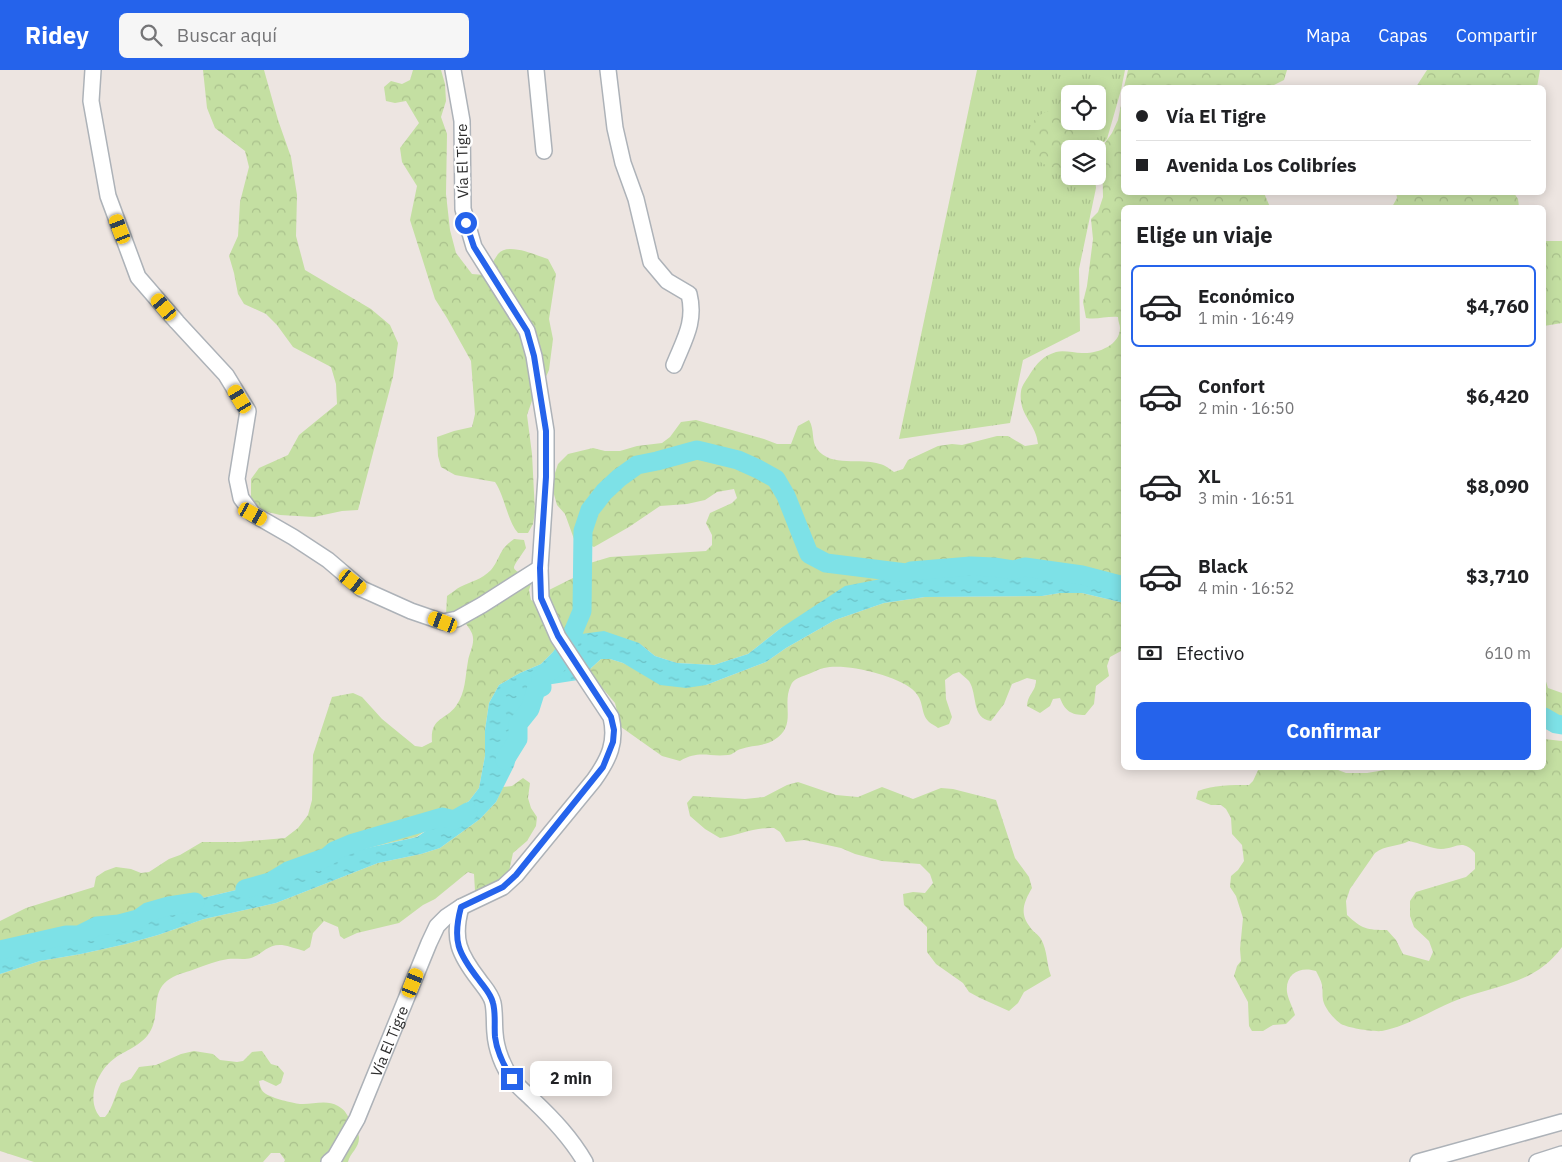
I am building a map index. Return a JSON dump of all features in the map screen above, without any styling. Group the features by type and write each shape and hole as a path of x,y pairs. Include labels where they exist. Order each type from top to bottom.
{"street":[{"path":"93,70 91,101 108,196 138,277 226,375 248,411 237,479 242,498 253,514 328,560 362,589 443,622 457,619 540,568"},
{"name":"Vía El Tigre","path":"329,1162 335,1157 357,1119 437,926 461,907 503,887 516,875 603,767 613,742 614,730 611,717 558,636 541,598 540,568 546,477 546,431 540,389 527,331 474,247 466,223 463,210 462,121 453,70"},
{"path":"536,70 544,151"},
{"path":"608,70 615,128 623,163 636,199 650,262 667,281 688,294 692,307 690,327 674,365"},
{"path":"461,907 456,924 456,937 460,951 468,966 488,992 493,1002 495,1036 503,1063 512,1079 559,1125 574,1143 585,1162"},
{"path":"1418,1162 1562,1122"},
{"path":"1537,1162 1562,1154"}],"green space":[{"path":"203,70 264,70 291,157 297,195 296,236 305,270 371,309 390,325 398,343 393,377 358,510 342,511 314,517 280,515 264,511 251,499 251,479 259,468 288,455 299,435 337,404 336,384 331,367 293,347 277,325 266,314 244,304 238,294 229,256 238,236 240,202 249,167 245,151 215,128 207,108"},
{"path":"413,70 441,70 445,84 446,101 441,117 447,134 446,194 450,230 456,253 472,274 484,275 498,254 508,249 515,249 548,259 556,274 549,319 553,339 549,370 541,388 534,395 527,415 532,454 535,512 533,524 528,533 518,533 514,528 495,482 455,475 441,467 438,456 437,437 472,427 475,414 471,361 435,299 410,220 417,186 402,162 400,148 419,123 406,101 395,103 386,101 384,87 391,81 402,84 410,80"},
{"path":"977,70 1125,70 1107,139 1061,140 1061,185 1096,185 1079,269 1080,331 1023,360 1010,423 899,439"},
{"path":"1128,70 1287,70 1284,80 1274,85 1124,85"},
{"path":"1427,70 1540,70 1537,85 1417,85"},
{"path":"1121,105 1121,195 1265,195 1269,205 1121,205 1121,585 1065,573 971,566 906,574 781,628 748,654 714,665 677,663 655,656 639,643 557,648 541,664 499,685 489,703 485,730 485,756 479,788 469,801 416,837 327,857 270,882 169,906 138,919 0,952 0,921 26,908 94,887 96,877 105,871 116,867 131,869 141,873 149,872 202,842 239,842 285,838 298,828 308,815 312,800 313,755 332,697 353,693 362,697 382,719 415,746 422,747 432,742 433,728 439,720 452,711 462,695 473,641 472,632 466,624 452,627 446,615 447,596 491,570 502,550 514,539 524,540 526,548 514,569 531,584 529,590 531,600 533,601 541,598 549,590 575,577 590,563 610,557 706,551 712,545 712,535 706,523 710,513 732,503 737,498 734,489 717,492 705,500 687,504 660,506 594,547 574,539 565,514 557,505 553,491 553,479 558,464 568,454 593,448 605,451 620,451 637,446 662,443 670,437 681,422 696,420 777,444 791,444 798,426 809,420 815,446 823,455 838,460 872,462 884,465 894,472 903,469 908,460 938,446 962,445 997,436 1008,436 1025,446 1038,444 1037,436 1022,407 1021,400 1022,387 1035,366 1044,358 1056,352 1088,353 1106,348 1116,340 1119,334 1118,317 1086,318 1083,302 1093,239 1091,219 1098,212 1103,197 1103,185 1106,185 1106,141 1118,120"},
{"path":"1061,109 1061,130 1081,130 1081,140 1061,140 1061,168 1042,163 1034,153 1030,139 1030,132 1035,120 1043,113"},
{"path":"1396,195 1515,195 1519,205 1393,205"},
{"path":"1546,241 1562,241 1562,323 1546,326"},
{"path":"1060,593 1082,593 1121,602 1121,651 1110,657 1107,666 1109,676 1096,686 1094,704 1085,715 1069,711 1060,698 1053,699 1050,706 1040,713 1027,706 1036,680 1027,678 1012,684 1004,704 991,721 985,719 978,711 969,681 959,672 945,680 946,699 952,717 949,724 938,728 926,718 916,693 904,684 870,671 844,667 824,668 793,681 788,692 788,714 785,728 774,740 739,750 730,755 698,755 680,761 662,756 621,727 615,703 588,671 601,659 610,659 640,671 653,680 706,685 766,662 786,648 835,620 884,603 925,597 1042,596"},
{"path":"1546,682 1548,688 1562,693 1562,730 1546,726"},
{"path":"1546,739 1562,741 1562,947 1539,970 1525,977 1512,983 1467,996 1409,1022 1382,1031 1361,1029 1341,1024 1326,1007 1323,1000 1322,983 1316,971 1300,970 1291,976 1287,985 1287,992 1295,1015 1286,1024 1273,1025 1263,1031 1252,1031 1249,1026 1248,1002 1234,976 1237,966 1241,961 1240,949 1243,918 1236,896 1230,887 1231,876 1244,861 1242,845 1232,834 1231,818 1226,809 1221,805 1211,805 1196,799 1198,791 1216,786 1249,785 1258,770 1338,770 1346,773 1367,773 1384,770 1546,770","holes":["1409,841 1434,848 1446,849 1459,845 1466,846 1475,853 1475,869 1466,877 1416,892 1410,901 1410,916 1414,927 1429,941 1433,952 1429,961 1403,954 1396,940 1387,930 1365,928 1357,923 1347,915 1346,901 1350,889 1379,850"]},
{"path":"523,778 530,783 528,798 531,808 537,817 536,826 527,841 513,853 508,876 483,892 475,891 474,874 468,872 435,899 423,905 399,923 357,933 344,939 340,936 338,927 324,921 313,933 310,947 304,951 285,945 277,945 251,958 211,963 176,976 166,982 158,994 154,1023 148,1035 140,1043 109,1063 103,1070 96,1085 94,1102 96,1110 100,1117 105,1117 121,1083 131,1079 139,1067 156,1065 181,1054 194,1051 213,1054 220,1060 237,1062 243,1061 252,1052 262,1051 271,1064 278,1066 284,1073 281,1083 276,1086 263,1080 259,1081 264,1093 277,1099 296,1103 329,1103 341,1108 345,1112 359,1136 358,1145 348,1162 284,1162 285,1160 280,1153 271,1153 263,1162 34,1162 0,1151 0,974 40,961 126,944 204,919 276,903 378,863 440,848 480,819 496,802 503,787 512,786"},
{"path":"798,782 836,795 858,797 882,787 913,799 941,788 953,789 996,800 1015,858 1029,877 1032,888 1025,903 1025,917 1031,929 1040,937 1051,976 1024,992 1018,1003 1009,1011 969,992 963,983 936,964 927,952 927,927 904,905 903,894 913,892 925,893 933,883 930,874 920,864 882,861 841,848 804,840 786,842 780,832 774,828 754,830 720,838 705,829 690,816 687,803 693,796 745,799 764,797 787,785"}],"water":[{"path":"971,566 1065,573 1121,585 1121,602 1082,593 1060,593 1042,596 925,597 884,603 835,620 786,648 766,662 706,685 686,688 660,685 623,663 610,659 601,659 578,680 546,685 536,690 525,701 519,717 518,750 514,766 496,802 480,819 440,848 378,863 276,903 204,919 126,944 40,961 0,974 0,952 138,919 169,906 270,882 327,857 417,837 469,801 479,788 485,756 485,730 489,703 499,685 541,664 557,648 581,634 604,631 639,643 655,656 677,663 714,665 748,654 781,628 845,586 906,574"}],"waterway":[{"path":"505,760 518,739 518,724 530,709 536,690 542,687 541,679 556,666 566,649 582,611 583,531 590,510 604,492 637,465 697,450 738,460 758,469 776,479 786,496 809,554 826,563 906,573 971,566 1013,570 1025,567 1082,575 1121,585"},
{"path":"1546,718 1562,725"},
{"path":"245,889 270,882 288,871 327,857 334,851 353,843 442,817 454,820 468,812"},
{"path":"0,950 66,935 79,935 97,926 119,924 138,919 148,912 195,902"}],"route":[{"path":"466,223 474,247 527,331 534,356 546,431 546,477 540,568 541,598 558,636 605,706 611,717 614,730 613,742 603,767 594,780 516,875 503,887 461,907 456,924 456,937 460,951 493,1002 495,1036 498,1050 512,1079"}]}
